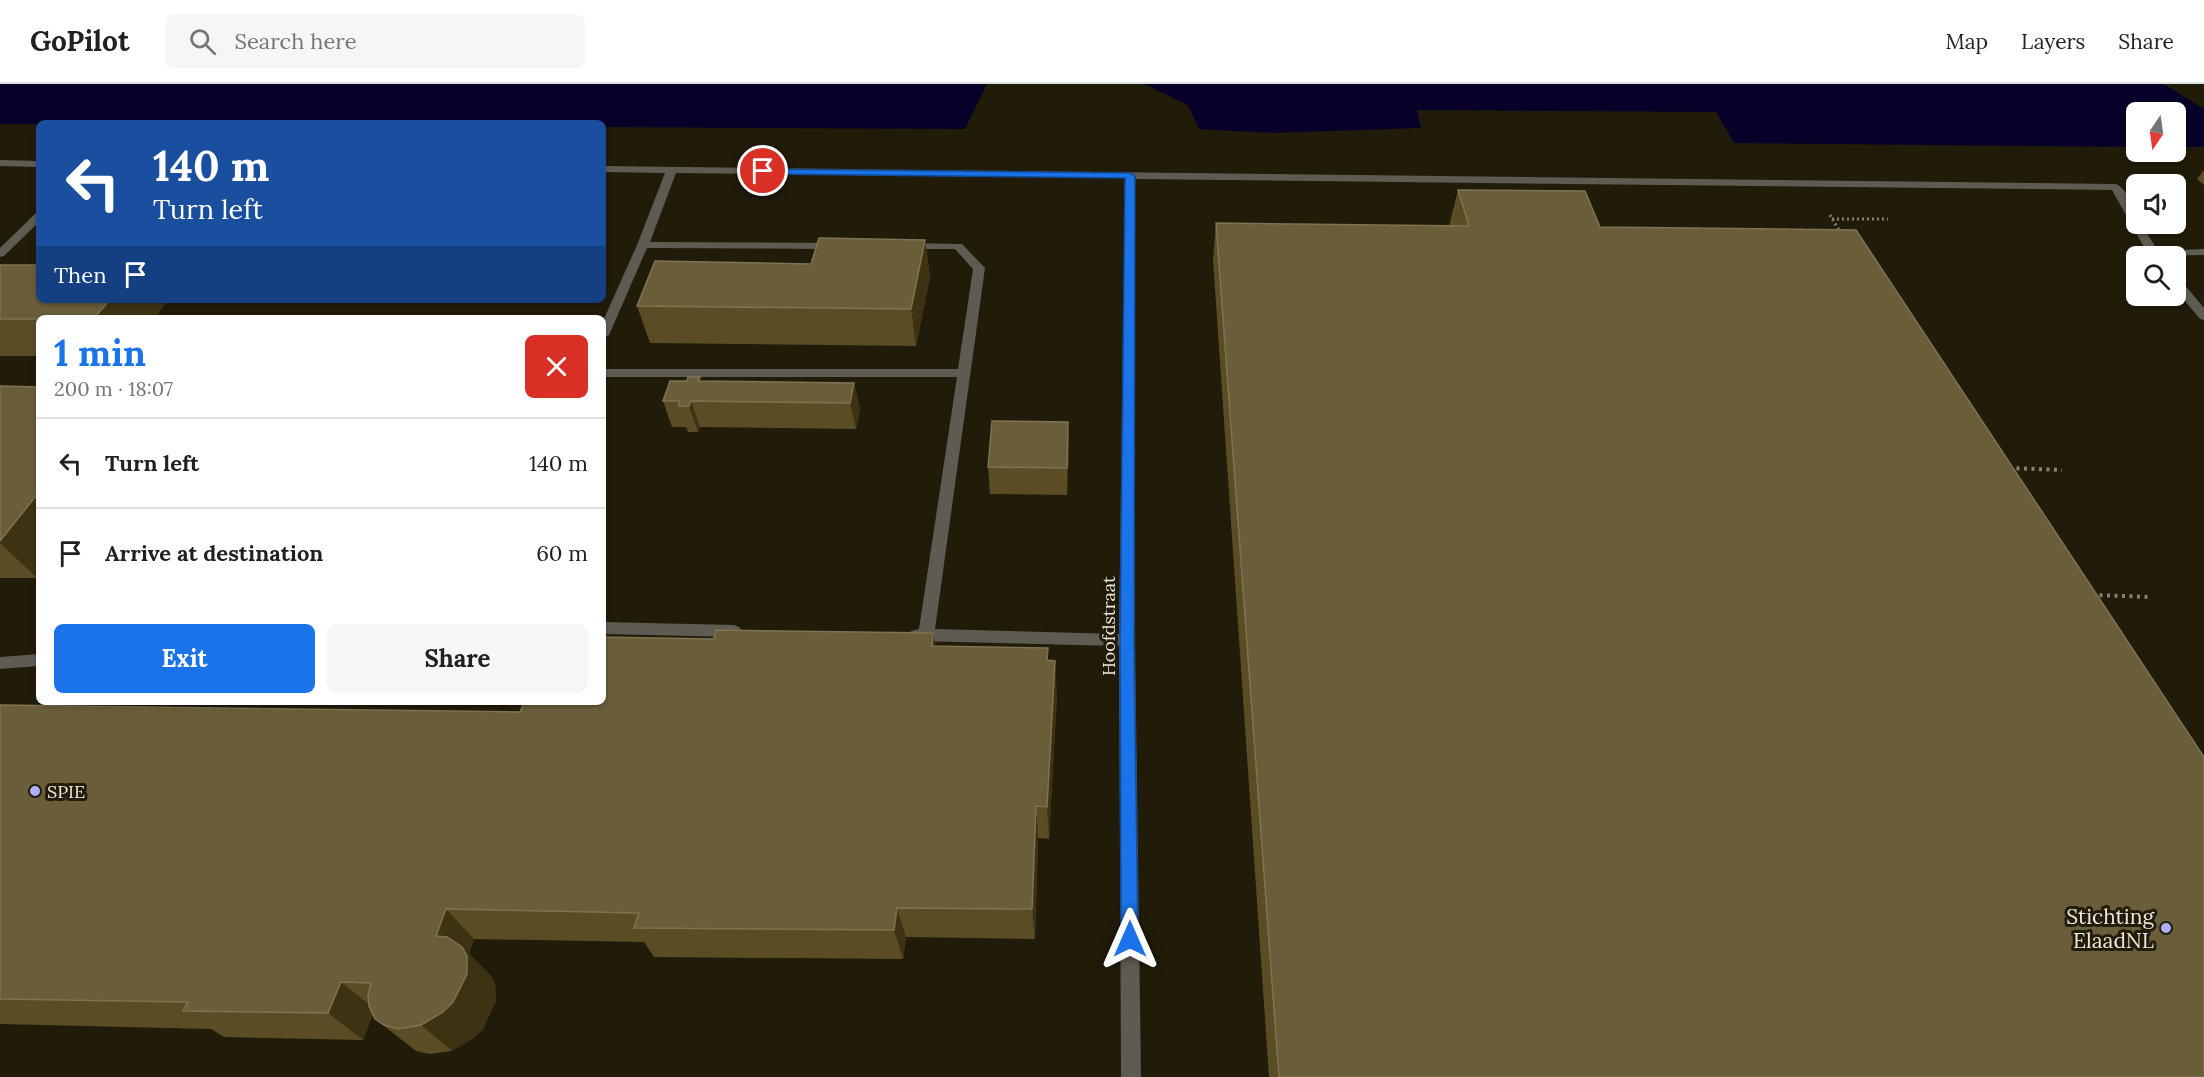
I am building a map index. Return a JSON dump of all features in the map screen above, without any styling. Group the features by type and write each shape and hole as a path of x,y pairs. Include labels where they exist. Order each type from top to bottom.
{"street":[{"path":"0,163 36,164"},
{"path":"606,169 2116,187 2126,205"},
{"path":"606,328 643,245 672,170"},
{"name":"Hoofdstraat","path":"1130,176 1127,640 1131,1077"},
{"path":"0,254 36,219"},
{"path":"643,245 853,246"},
{"path":"888,246 958,246 979,268 926,635"},
{"path":"2186,253 2204,252"},
{"path":"2186,294 2204,316"},
{"path":"606,373 964,373"},
{"path":"606,628 746,631"},
{"path":"902,635 1127,640"},
{"path":"0,663 36,660"}],"path":[{"path":"1811,183 1843,235"},
{"path":"1832,219 1888,219"},
{"path":"2000,468 2062,470"},
{"path":"2081,594 2151,597"}],"shaded area":[{"path":"0,84 987,84 965,129 606,127 606,120 36,120 36,124 0,124"},
{"path":"1144,84 2164,84 2204,109 2204,147 2186,147 2186,102 2126,102 2126,147 1734,143 1716,112 1417,110 1421,128 1272,133 1199,129 1188,105"}],"building":[{"path":"1458,190 1585,191 1600,227 1856,230 2204,757 2204,1077 1279,1077 1216,223 1469,226"},
{"path":"819,238 925,240 911,309 637,306 655,261 811,264"},
{"path":"0,265 36,265 36,303 107,303 97,315 36,315 36,319 0,319"},
{"path":"688,377 700,377 698,381 854,383 850,403 691,401 689,406 679,406 680,401 663,401 670,381 687,381"},
{"path":"0,386 36,387 36,496 0,541"},
{"path":"992,421 1068,422 1067,468 988,467"},
{"path":"716,630 933,633 932,646 1048,648 1047,660 1055,661 1047,807 1036,806 1032,909 897,908 894,930 634,928 639,913 446,909 436,936 447,937 462,947 467,956 467,974 453,1002 443,1012 421,1025 398,1029 384,1025 375,1019 369,1006 368,995 371,983 341,982 328,1013 183,1011 188,1002 0,999 0,705 520,712 523,705 606,705 606,637 714,639"}],"place":[{"name":"SPIE","path":"35,791"},
{"name":"Stichting ElaadNL","path":"2166,928"}],"route":[{"path":"763,171 1130,176 1127,640 1130,939"}]}
